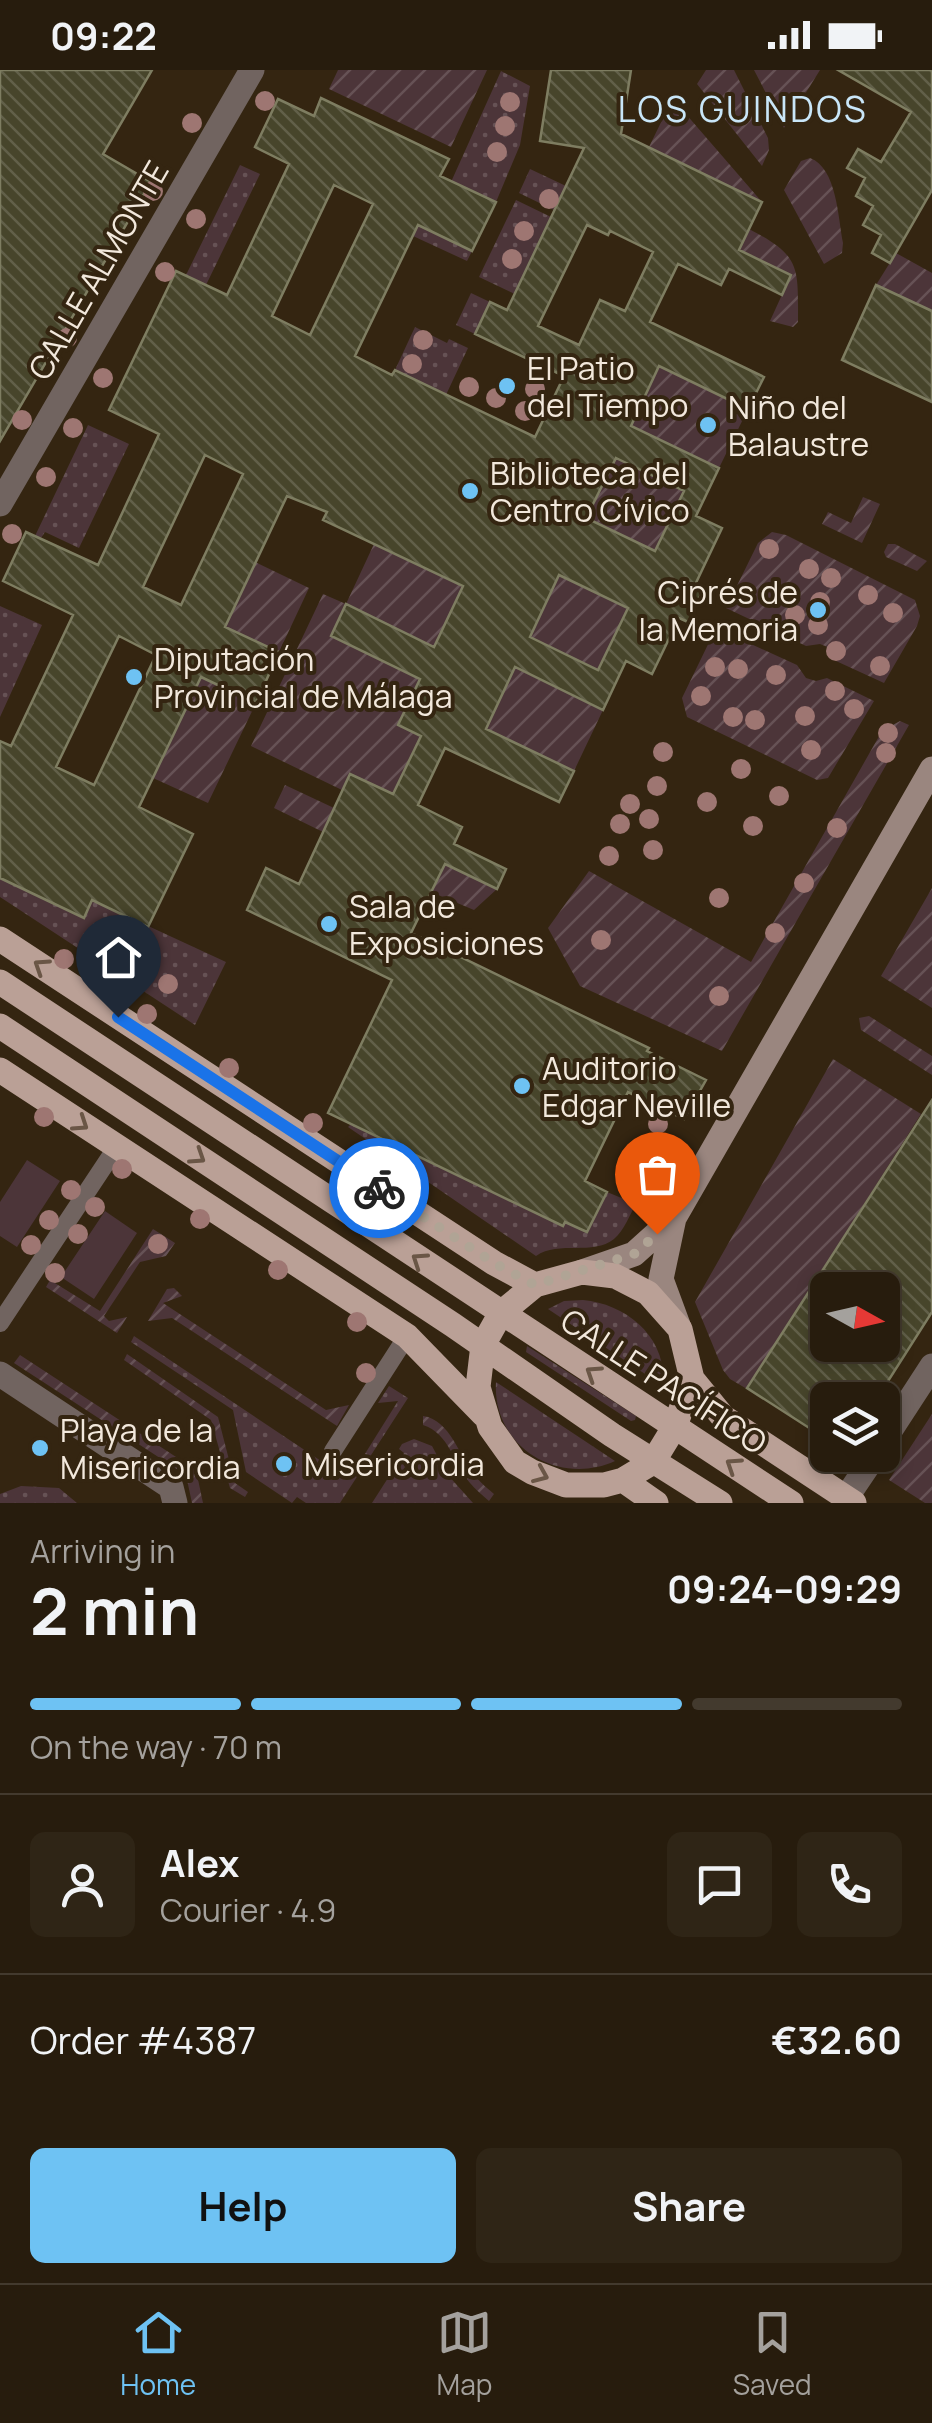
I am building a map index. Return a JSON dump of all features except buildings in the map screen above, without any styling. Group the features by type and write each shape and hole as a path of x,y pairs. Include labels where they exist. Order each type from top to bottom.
{"main road":[{"path":"0,1070 407,1336 484,1416 516,1462 566,1485 604,1485 623,1480 653,1462 676,1426 692,1379 680,1330 661,1279 674,1218 932,769"},
{"name":"CALLE PACÍFICO","path":"0,939 494,1263 535,1285"},
{"name":"CALLE PACÍFICO","path":"0,982 791,1503"},
{"path":"0,1026 720,1503"},
{"path":"484,1416 478,1387 483,1346 501,1313 535,1285 634,1254 674,1218"},
{"path":"582,1272 615,1276 648,1293 680,1330"},
{"name":"CALLE PACÍFICO","path":"692,1379 723,1417 850,1500"},
{"path":"623,1480 656,1503"}],"street":[{"name":"CALLE ALMONTE","path":"0,504 252,70"},
{"path":"900,1415 932,1366"},
{"path":"0,1374 172,1487 175,1503"},
{"path":"850,1500 866,1472"}],"lane":[{"path":"0,1322 116,1148"},
{"path":"333,1451 407,1336"}],"shaded area":[{"path":"338,70 487,70 451,147 329,89"},
{"path":"706,70 734,70 768,138 769,150 762,166 697,84"},
{"path":"754,70 820,70 784,128"},
{"path":"501,71 530,86 520,145 496,202 451,182"},
{"path":"675,108 685,113 762,202 655,208 677,161 649,147 666,112"},
{"path":"810,158 819,163 831,183 843,243 842,253 824,264 784,190 801,161"},
{"path":"240,165 260,174 206,285 186,275"},
{"path":"530,169 566,186 554,210 519,193"},
{"path":"516,200 551,217 522,278 554,294 546,309 479,277"},
{"path":"418,225 472,251 467,261 413,236"},
{"path":"749,229 779,247 793,265 798,322 793,327 770,321 791,275 739,250"},
{"path":"896,253 932,273 932,311 876,285"},
{"path":"471,293 490,302 475,334 456,325"},
{"path":"415,327 447,343 449,339 468,348 445,397 395,370"},
{"path":"634,354 748,409 719,468 605,414 638,411 652,381 627,368"},
{"path":"88,425 129,444 79,548 45,532 41,538 35,536"},
{"path":"590,445 704,500 696,516 655,551 561,506 568,491 594,503 609,473"},
{"path":"863,497 880,504 862,543 822,524 828,512 851,523"},
{"path":"772,532 786,535 915,600 920,616 917,626 884,683 836,661 830,648 820,644 806,646 726,608 758,543"},
{"path":"374,544 488,598 456,602 441,632 466,644 459,659 346,605 331,636 443,690 385,811 376,787 350,774 342,790 251,746 323,594 346,604"},
{"path":"888,544 927,561 917,571 886,557"},
{"path":"255,562 309,588 279,652 225,627"},
{"path":"534,563 628,608 625,661 618,679 505,625"},
{"path":"0,606 42,625 0,717"},
{"path":"716,628 797,665 806,678 827,678 874,701 828,778 817,780 687,717 682,698"},
{"path":"490,656 603,710 574,771 461,717"},
{"path":"201,677 256,703 208,803 153,778"},
{"path":"900,721 909,725 722,1051 580,986 548,928 589,871 751,962 882,731"},
{"path":"285,785 334,808 323,832 274,808"},
{"path":"445,864 497,889 474,910 431,892"},
{"path":"0,878 84,918 92,900 226,962 195,1025 0,897"},
{"path":"932,888 932,1008 881,976"},
{"path":"869,1016 932,1056 932,1075 861,1030 859,1018"},
{"path":"833,1059 921,1114 821,1272 810,1272 810,1289 747,1389 723,1370 695,1302"},
{"path":"351,1124 562,1226 565,1222 587,1232 607,1192 636,1204 621,1232 606,1244 555,1249 536,1256 348,1127"},
{"path":"27,1160 60,1181 17,1247 0,1236 0,1202"},
{"path":"105,1211 137,1233 94,1299 61,1277"},
{"path":"153,1229 175,1243 166,1256 140,1262 104,1316 109,1321 127,1317 117,1333 46,1287 50,1280 100,1311"},
{"path":"174,1288 182,1296 163,1303 326,1410 349,1405 337,1426 172,1318 148,1321 167,1289"},
{"path":"583,1300 615,1308 641,1326 659,1353 663,1386 548,1309 564,1301"},
{"path":"134,1336 327,1465 353,1464 363,1457 398,1401 378,1403 389,1386 408,1398 340,1503 306,1503 297,1497 292,1503 246,1472 233,1410 131,1342"},
{"path":"527,1346 636,1416 635,1420 526,1352"},
{"path":"127,1354 218,1417 235,1483 248,1492 245,1497 230,1488 211,1420 124,1360"},
{"path":"20,1355 196,1470 203,1503 192,1503 186,1475 14,1363"},
{"path":"496,1382 615,1461 572,1469 533,1455 505,1425"},
{"path":"932,1414 932,1503 925,1503 889,1480 894,1472 900,1472 900,1463"},
{"path":"423,1416 448,1432 476,1477 494,1494 489,1501 470,1483 439,1435 423,1425"},
{"path":"414,1439 432,1446 447,1474 473,1503 372,1503 404,1453 399,1449 402,1444"},
{"path":"21,1486 59,1488 77,1503 0,1503 0,1494"}],"way so far":[{"path":"379,1188 535,1285 634,1254 657,1234"}],"place":[{"name":"El Patio del Tiempo","path":"507,386"},
{"name":"Niño del Balaustre","path":"708,425"},
{"name":"Biblioteca del Centro Cívico","path":"470,491"},
{"name":"Ciprés de la Memoria","path":"818,610"},
{"name":"Diputación Provincial de Málaga","path":"134,677"},
{"name":"Sala de Exposiciones","path":"329,924"},
{"name":"Auditorio Edgar Neville","path":"522,1086"},
{"name":"Playa de la Misericordia","path":"40,1448"},
{"name":"Misericordia","path":"284,1464"}],"district":[{"name":"LOS GUINDOS","path":"743,109"}],"route":[{"path":"118,1017 379,1188"}]}
